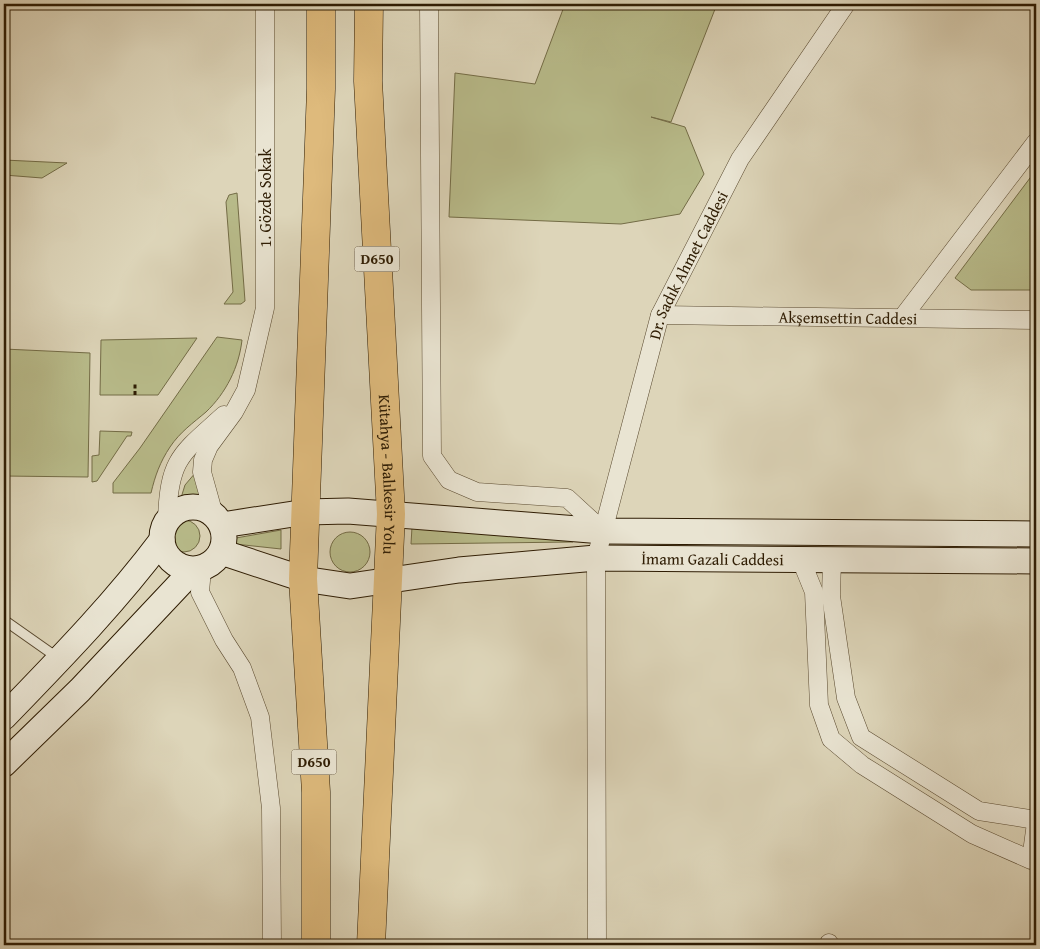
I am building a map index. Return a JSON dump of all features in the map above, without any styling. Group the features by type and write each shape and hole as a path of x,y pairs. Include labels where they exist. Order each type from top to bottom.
{"highway":[{"path":"303,579 320,89 321,4"},
{"name":"Kütahya - Balıkesir Yolu","path":"368,4 368,81 391,514 371,945"},
{"name":"D650","path":"303,579 316,792 316,945"}],"main road":[{"path":"4,717 128,585 174,513 189,508 205,509 218,520 224,534 221,552 217,559 197,569 80,690 4,764"},
{"name":"İmamı Gazali Caddesi","path":"218,520 306,512 348,511 603,531 1036,534"},
{"path":"164,530 164,550 175,564 197,569"},
{"name":"İmamı Gazali Caddesi","path":"221,552 303,579 350,586 459,570 596,558 1036,560"}],"street":[{"name":"1. Gözde Sokak","path":"246,390 264,308 265,4"},
{"path":"429,4 432,456 450,480 477,492 567,498 603,531"},
{"name":"Dr. Sadık Ahmet Caddesi","path":"597,945 596,558 660,315 740,159 846,4"},
{"path":"902,318 1036,142"},
{"name":"Akşemsettin Caddesi","path":"660,315 1036,320"},
{"path":"218,520 202,472 203,460 209,446 234,412 246,390"},
{"path":"164,530 171,478 177,464 190,445 229,410 246,390"},
{"path":"801,560 814,592 819,705 831,739 862,764 972,834 1030,860 1036,822 978,811 861,737 846,698 831,596 832,560"},
{"path":"197,569 200,592 224,640 242,668 260,717 271,808 272,945"}],"lane":[{"path":"4,620 60,659"}],"path":[{"path":"135,382 135,395"}],"green space":[{"path":"565,4 717,4 671,122 651,117 685,127 704,174 680,214 621,224 449,217 455,73 535,84"},
{"path":"4,160 67,163 42,178 4,175"},
{"path":"1036,170 1036,290 971,290 955,278"},
{"path":"237,193 245,301 241,304 224,304 233,292 226,202 229,195"},
{"path":"217,337 242,340 235,370 220,397 206,412 182,432 170,447 158,469 151,493 113,493 113,483 140,448"},
{"path":"197,338 158,395 100,395 101,340"},
{"path":"4,349 90,353 88,477 4,476"},
{"path":"100,431 132,432 131,436 127,436 97,481 92,482 92,456 99,455"},
{"path":"196,472 205,503 180,501 185,485"},
{"path":"184,520 196,524 200,536 196,548 184,552 172,548 168,536 172,524"},
{"path":"412,527 574,536 573,542 411,544"},
{"path":"281,530 281,549 235,544 236,538"},
{"path":"346,532 354,532 361,535 367,541 370,552 367,563 361,569 354,572 346,572 339,569 333,563 330,556 330,548 333,541 339,535"}]}
